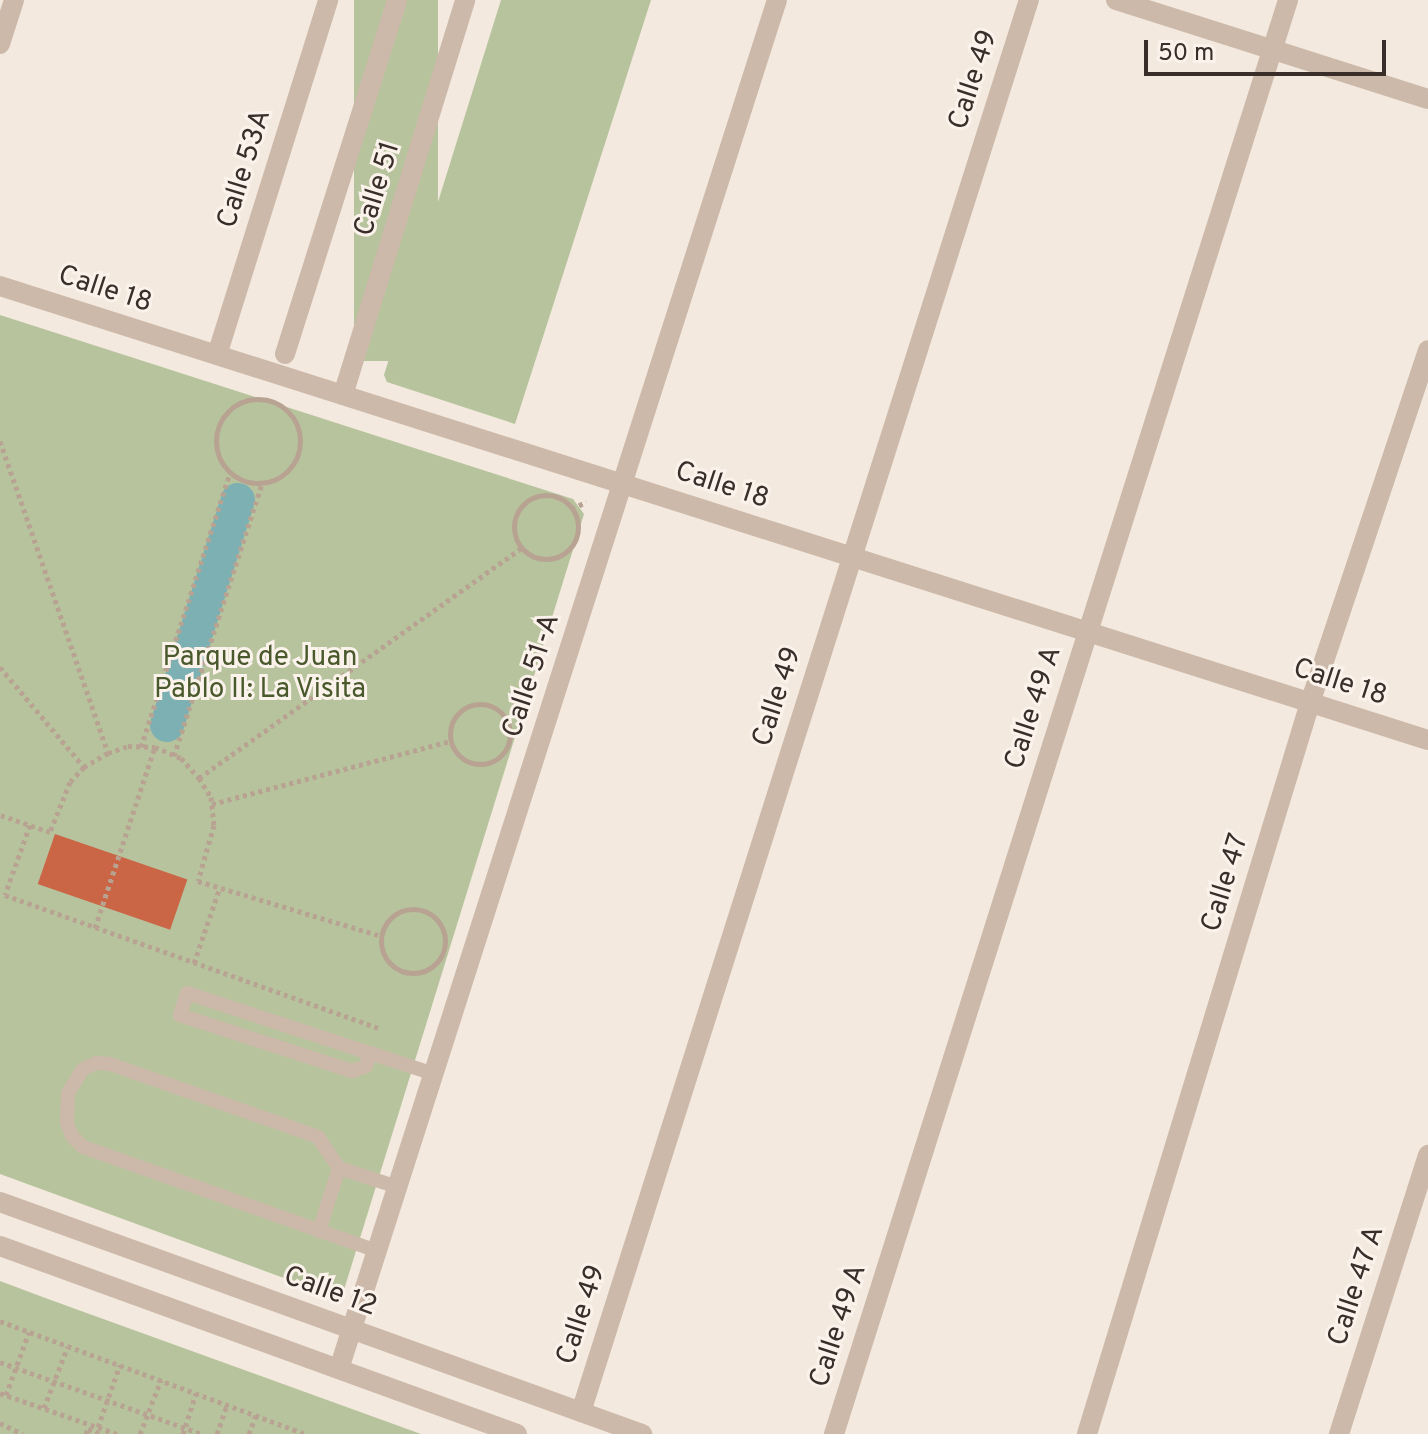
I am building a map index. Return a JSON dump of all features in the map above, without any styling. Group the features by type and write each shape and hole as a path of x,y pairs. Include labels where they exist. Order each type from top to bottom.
{"street":[{"path":"0,44 14,0"},
{"name":"Calle 53A","path":"217,355 328,0"},
{"path":"285,354 397,0"},
{"name":"Calle 51","path":"343,395 465,0"},
{"name":"Calle 51-A","path":"339,1369 777,0"},
{"name":"Calle 49","path":"581,1412 1029,0"},
{"path":"1116,0 1428,99"},
{"name":"Calle 49 A","path":"834,1434 1288,0"},
{"name":"Calle 18","path":"0,286 1428,740"},
{"name":"Calle 47","path":"1087,1434 1310,703 1428,350"},
{"name":"Calle 47 A","path":"1339,1434 1428,1155"},
{"name":"Calle 12","path":"0,1202 642,1434"},
{"path":"0,1246 339,1369 486,1429 517,1434"}],"lane":[{"path":"370,1053 366,1066 352,1071 180,1015 187,993 370,1053 434,1074"},
{"path":"377,1251 83,1147 72,1136 67,1123 68,1093 83,1069 96,1063 110,1064 318,1137 339,1168 398,1187"},
{"path":"319,1231 339,1168"}],"path":[{"path":"247,400 274,401 285,407 298,427 299,451 286,473 262,483 240,479 230,473 217,451 215,438 224,415 247,400"},
{"path":"0,441 108,753"},
{"path":"141,747 230,473"},
{"path":"174,756 262,483"},
{"path":"536,497 557,497 572,509 578,530 569,549 561,555 540,558 522,548 516,539 516,518 527,502 536,497"},
{"path":"572,509 586,502"},
{"path":"199,778 522,548"},
{"path":"0,667 84,767"},
{"path":"477,705 496,709 508,725 508,744 503,753 488,763 469,762 454,750 451,741 450,731 459,713 477,705"},
{"path":"212,804 451,741"},
{"path":"0,815 50,832 65,791 84,767 128,746 155,747 174,756 199,778 212,804 214,825 198,881 381,936"},
{"path":"95,928 155,747"},
{"path":"30,825 5,895 379,1028"},
{"path":"194,963 220,887"},
{"path":"420,909 438,920 444,929 444,950 432,967 422,972 401,971 385,957 381,936 385,926 399,912 420,909"},
{"path":"0,1321 305,1434"},
{"path":"29,1332 3,1394 99,1431"},
{"path":"44,1408 68,1346"},
{"path":"0,1362 184,1431 202,1434"},
{"path":"99,1431 120,1365"},
{"path":"140,1434 161,1380"},
{"path":"184,1431 196,1393"},
{"path":"217,1434 227,1405"},
{"path":"249,1434 256,1415"},
{"path":"0,1423 19,1433"},
{"path":"86,1434 88,1429 117,1434"}],"green space":[{"path":"354,0 438,0 438,361 354,361"},
{"path":"501,0 651,0 515,424 387,382 384,375"},
{"name":"Parque de Juan Pablo II: La Visita","path":"0,315 573,499 584,514 343,1293 333,1296 0,1174"},
{"path":"0,1281 48,1299 421,1434 0,1434"}],"building":[{"path":"55,834 187,880 170,930 38,884"}],"waterway":[{"path":"167,725 238,500"}]}
